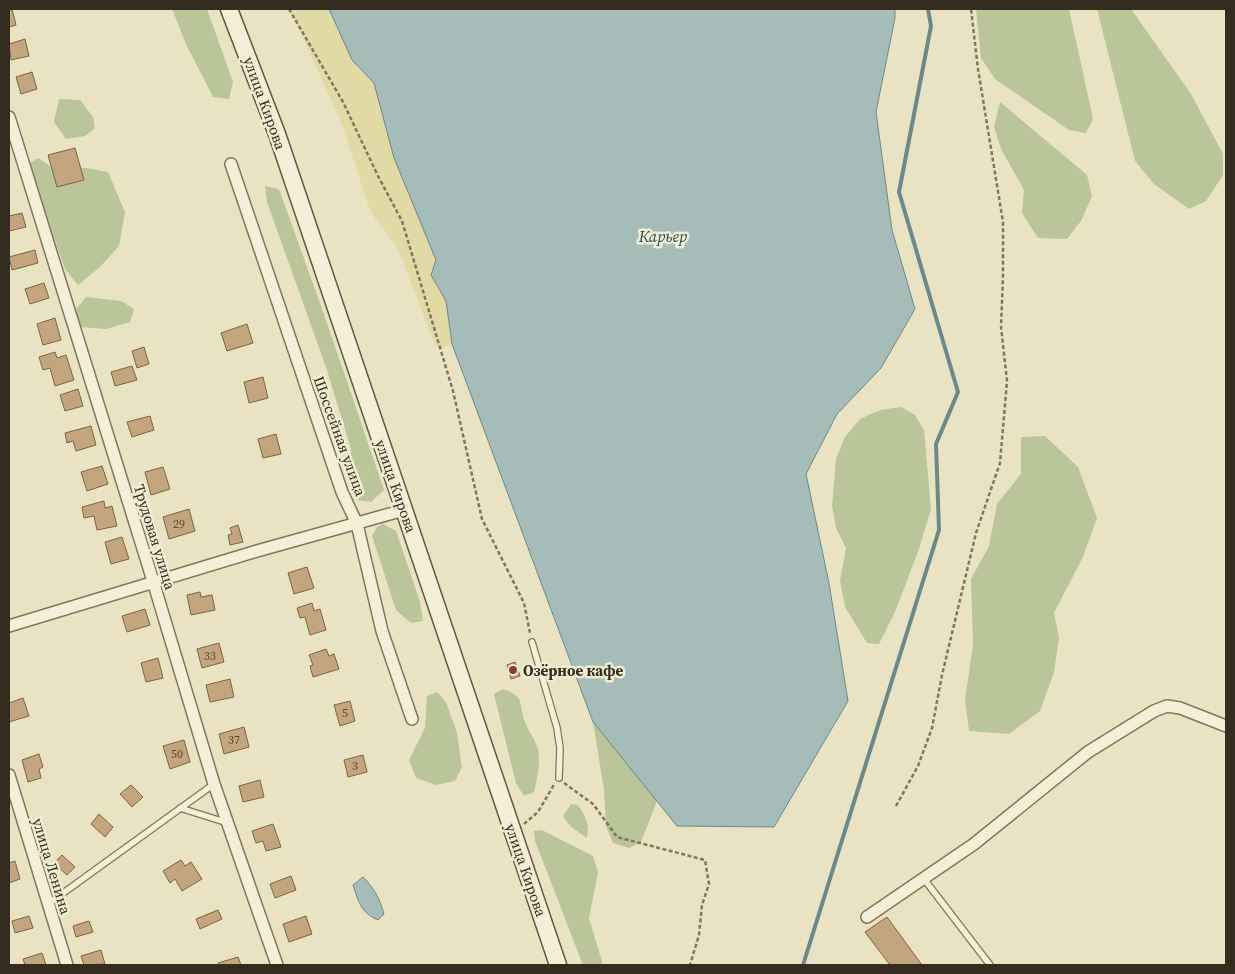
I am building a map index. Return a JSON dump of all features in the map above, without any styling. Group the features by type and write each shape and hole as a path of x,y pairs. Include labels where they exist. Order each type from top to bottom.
{"main road":[{"name":"улица Кирова","path":"229,9 277,134 558,965"}],"street":[{"name":"Трудовая улица","path":"9,116 214,784 277,965"},
{"name":"Шоссейная улица","path":"230,164 342,492 357,524 382,631 412,719"},
{"path":"9,626 153,581 404,510"},
{"path":"867,917 974,844 1088,752 1154,711 1167,706 1180,708 1226,726"},
{"name":"улица Ленина","path":"9,775 67,965"}],"lane":[{"path":"532,642 557,728 560,748 558,778"},
{"path":"48,904 214,784"},
{"path":"180,808 228,823"},
{"path":"924,878 990,965"}],"path":[{"path":"289,9 342,102 402,221 453,391 482,519 524,603 532,642"},
{"path":"896,806 918,766 932,728 942,675 976,533 1000,463 1007,381 1001,326 1004,276 1003,222 978,69 971,9"},
{"path":"513,833 538,812 558,778 593,804 617,837 705,860 709,884 702,905 699,935 690,965"}],"green space":[{"path":"172,9 207,9 233,82 229,99 213,97 186,44"},
{"path":"976,9 1069,9 1093,119 1086,133 1069,130 995,79 981,58"},
{"path":"1097,9 1131,9 1191,94 1223,154 1223,175 1206,201 1189,209 1154,184 1135,161"},
{"path":"59,99 80,100 93,117 95,128 85,136 66,139 54,122"},
{"path":"1000,102 1087,175 1092,196 1081,221 1067,239 1038,238 1022,213 1024,190 1001,149 994,126"},
{"path":"38,158 55,169 87,168 108,172 125,212 119,246 100,267 78,285 65,269 28,164"},
{"path":"265,186 279,189 384,490 371,502 358,500 351,479 351,449 327,370 267,202"},
{"path":"86,297 121,301 134,309 130,322 106,329 80,327 76,309"},
{"path":"901,407 915,415 924,430 931,509 919,549 895,612 879,644 867,643 845,607 840,581 846,548 836,528 832,506 836,459 845,437 860,419 880,410"},
{"path":"1045,436 1078,467 1097,518 1083,557 1054,613 1059,638 1054,672 1040,711 1009,734 969,731 965,700 973,645 971,579 989,546 997,504 1021,474 1021,437"},
{"path":"383,524 396,531 420,602 423,621 411,623 396,610 372,536 377,527"},
{"path":"503,689 515,695 520,701 525,722 536,743 539,755 534,792 524,796 516,783 494,694"},
{"path":"437,692 446,702 457,733 462,767 455,781 436,785 416,778 409,760 425,728 427,696"},
{"path":"593,722 657,801 641,842 629,848 613,843 606,826 604,790"},
{"path":"571,804 578,805 585,816 588,829 587,838 570,826 563,816"},
{"path":"542,830 593,856 598,872 589,918 603,965 583,965 535,841 534,831"}],"sand":[{"path":"290,9 329,9 352,60 374,83 394,158 436,260 431,275 446,301 452,344 441,349 435,345 398,249 369,208 342,124"}],"water":[{"name":"Карьер","path":"329,9 895,9 895,18 876,112 892,230 915,309 881,368 837,414 806,474 829,583 848,701 774,827 677,826 593,722 452,344 446,301 431,275 436,260 394,158 374,83 352,60"},
{"path":"363,877 373,890 384,914 378,920 368,914 361,906 353,885"}],"building":[{"path":"9,9 12,9 16,25 9,27"},
{"path":"25,39 29,56 11,60 9,44"},
{"path":"32,72 37,89 21,94 16,77"},
{"path":"75,148 84,180 57,187 48,155"},
{"path":"22,213 26,227 9,231 9,216"},
{"path":"35,250 38,263 12,270 9,257"},
{"path":"44,283 49,298 30,304 25,289"},
{"path":"55,318 61,340 43,345 37,324"},
{"path":"247,324 253,343 227,351 221,333"},
{"path":"144,347 149,364 137,368 132,351"},
{"path":"55,352 57,358 66,355 74,380 55,386 50,368 43,370 39,357"},
{"path":"132,366 137,380 115,386 111,372"},
{"path":"263,377 268,398 249,403 244,382"},
{"path":"78,389 83,406 65,411 60,395"},
{"path":"150,416 154,430 132,437 127,422"},
{"path":"91,426 96,445 76,451 73,441 67,443 65,433"},
{"path":"276,434 281,454 263,458 258,439"},
{"path":"102,466 108,484 87,491 81,472"},
{"path":"163,467 170,489 151,495 145,472"},
{"path":"104,501 105,508 112,506 117,526 97,530 94,516 84,518 82,507"},
{"path":"189,509 195,531 169,539 163,517"},
{"path":"238,525 243,542 230,545 228,535 232,534 230,528"},
{"path":"122,537 129,559 111,564 105,542"},
{"path":"307,567 314,588 294,594 288,573"},
{"path":"200,592 201,597 212,595 215,610 191,615 187,595"},
{"path":"312,603 314,611 320,609 326,630 310,635 305,617 300,618 297,608"},
{"path":"145,609 150,625 127,632 122,616"},
{"path":"219,643 224,662 202,668 197,649"},
{"path":"326,649 329,656 334,654 339,669 313,677 310,666 313,665 309,655"},
{"path":"158,658 163,678 146,682 141,663"},
{"path":"515,662 520,676 511,679 507,665"},
{"path":"230,679 234,697 210,702 206,685"},
{"path":"23,698 29,716 9,722 9,703"},
{"path":"350,701 355,721 340,726 334,705"},
{"path":"244,727 249,747 224,754 219,734"},
{"path":"184,740 190,762 170,769 163,746"},
{"path":"39,754 43,767 39,769 41,778 28,782 22,760"},
{"path":"363,755 367,772 348,777 344,760"},
{"path":"260,780 264,797 243,802 239,786"},
{"path":"131,785 143,797 132,807 120,794"},
{"path":"99,814 113,827 105,837 91,824"},
{"path":"273,824 281,847 266,851 263,841 256,843 252,831"},
{"path":"62,855 75,867 67,875 54,863"},
{"path":"181,860 185,866 191,862 202,879 182,891 175,879 170,883 163,871"},
{"path":"15,861 20,879 9,883 9,863"},
{"path":"291,876 296,890 275,898 270,884"},
{"path":"218,910 222,919 200,929 196,919"},
{"path":"29,916 33,928 15,933 12,921"},
{"path":"306,916 312,934 289,942 283,924"},
{"path":"887,917 922,965 890,965 865,932"},
{"path":"89,921 93,932 76,937 73,926"},
{"path":"101,950 105,964 84,965 81,956"},
{"path":"42,953 46,965 25,965 23,959"},
{"path":"238,957 241,965 219,965 218,963"}],"waterway":[{"path":"803,965 939,530 936,444 958,392 899,192 931,26 928,9"}],"place":[{"name":"Озёрное кафе","path":"513,670"}]}
